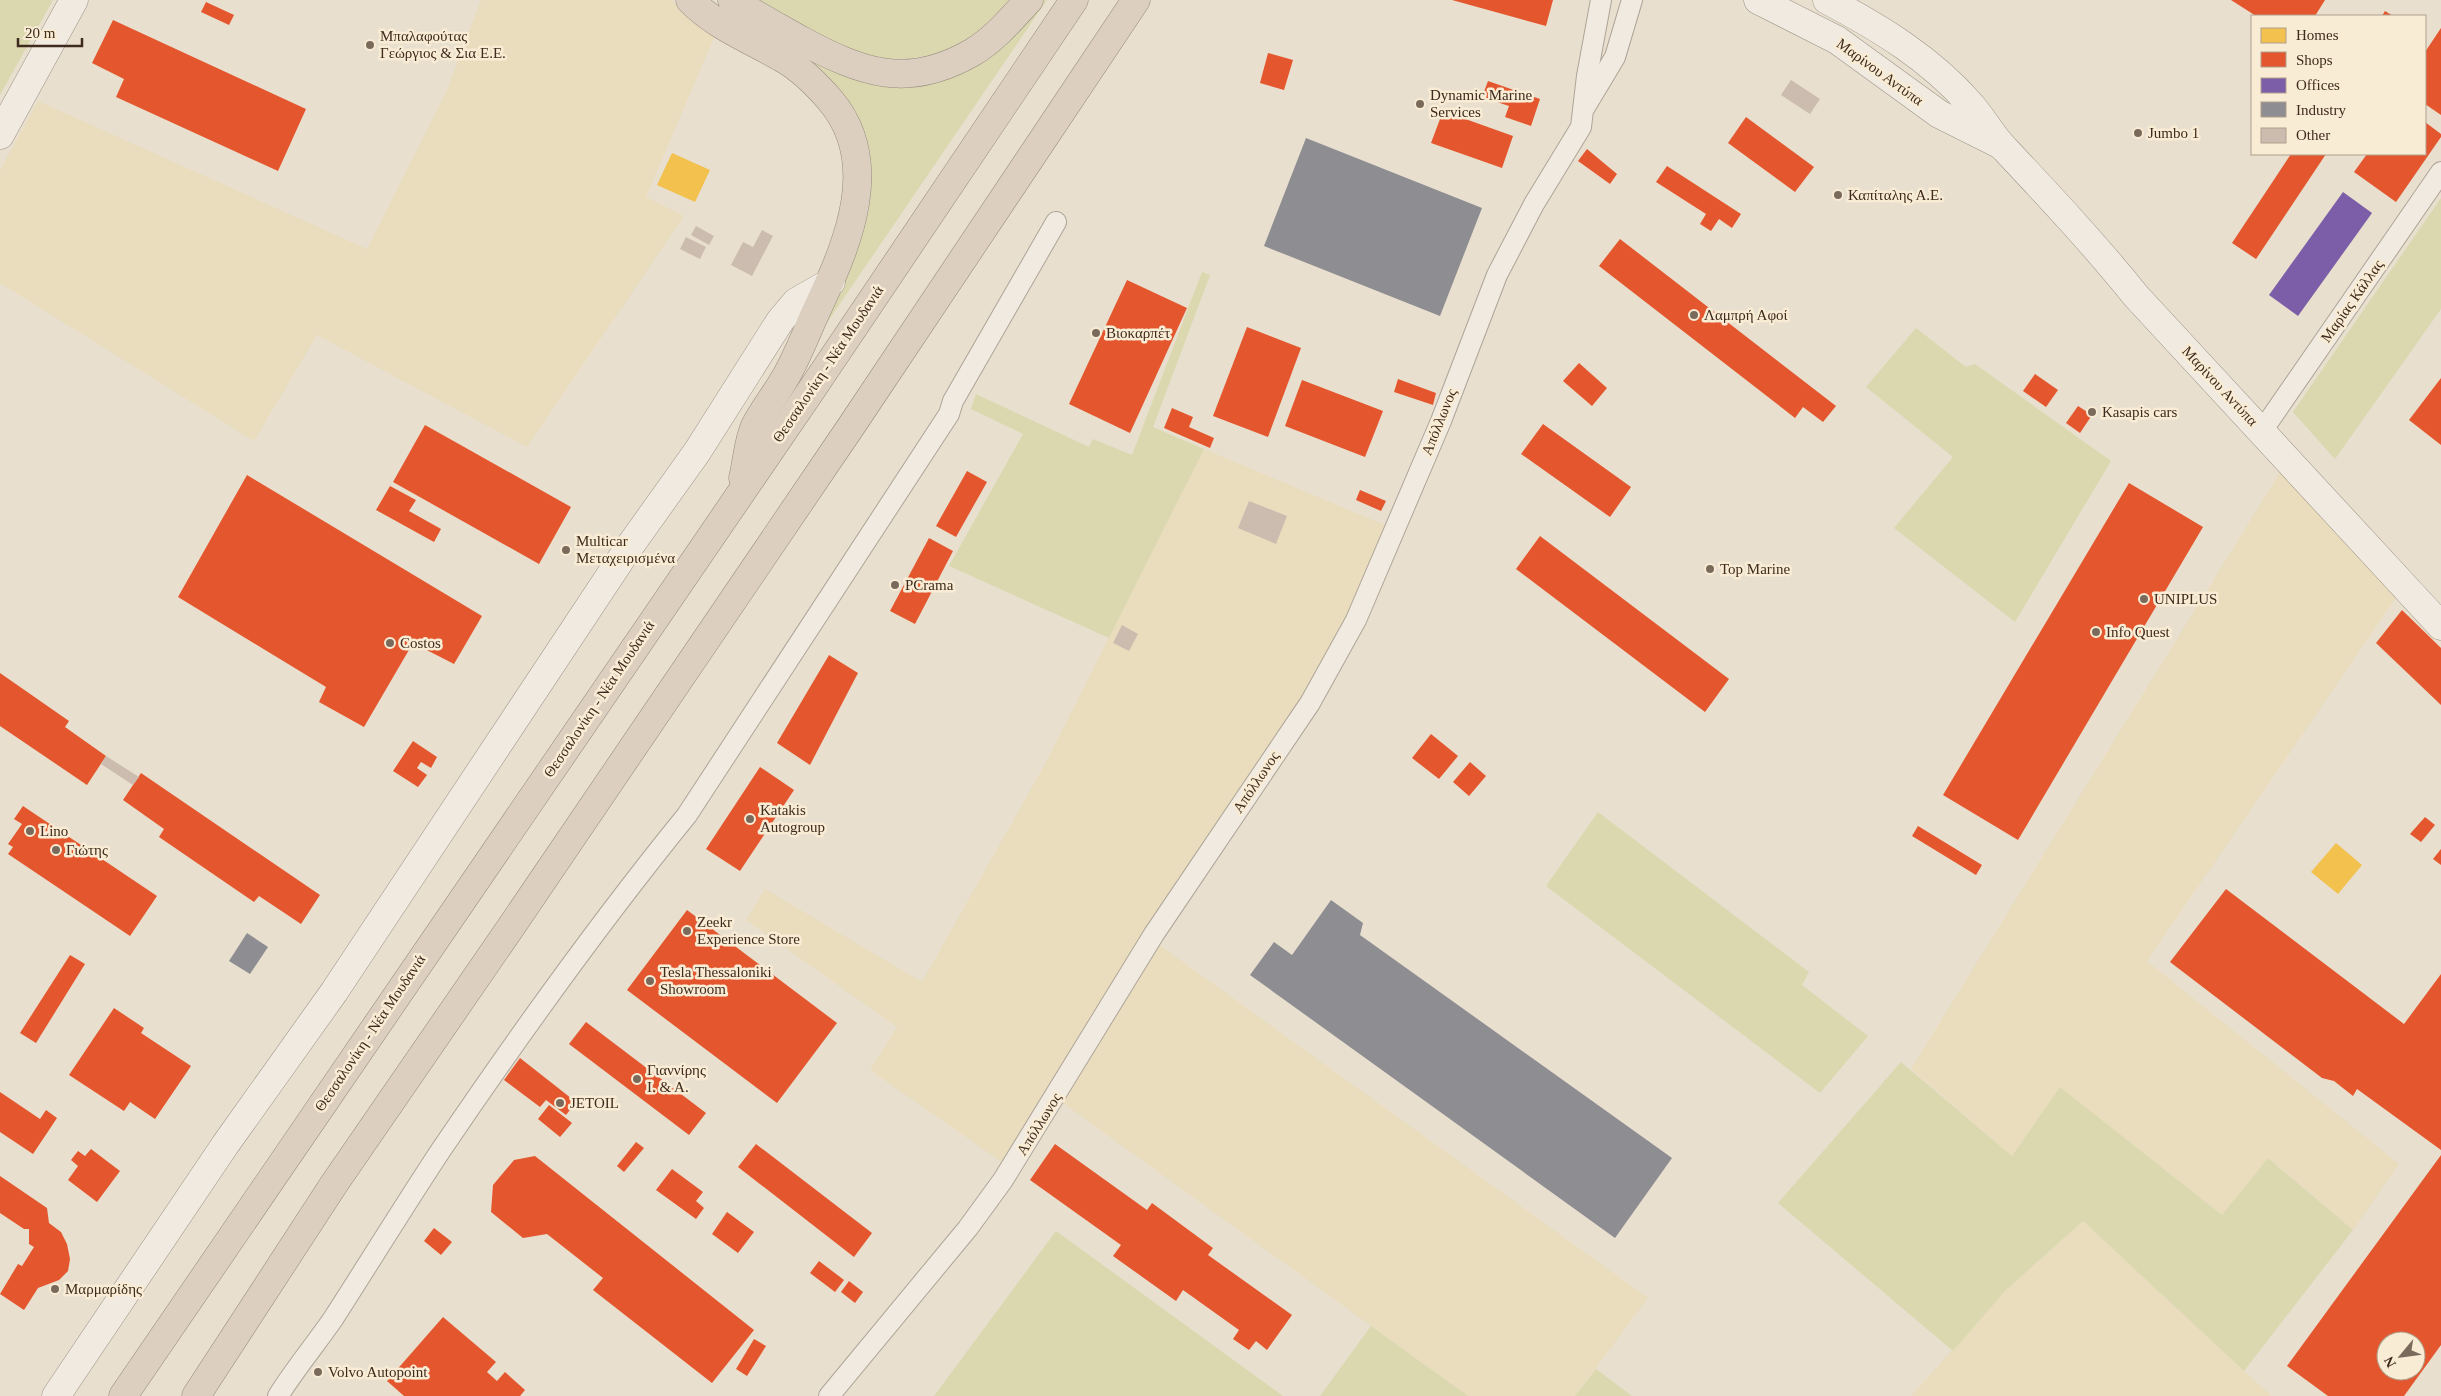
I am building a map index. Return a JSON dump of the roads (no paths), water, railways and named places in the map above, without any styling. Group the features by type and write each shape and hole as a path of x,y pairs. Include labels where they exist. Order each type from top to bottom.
{"highway":[{"path":"690,0 721,24 785,59 811,80 831,101 851,136 858,190 847,241 831,282 786,377 754,428 740,492"},
{"path":"732,0 844,62 875,72 904,74 943,65 975,51 999,31 1029,0"},
{"name":"Θεσσαλονίκη - Νέα Μουδανιά","path":"123,1396 1074,0"},
{"path":"196,1396 334,1184 506,935 852,425 1136,0"}],"street":[{"path":"0,135 74,0"},
{"path":"1583,111 1587,76 1601,0"},
{"path":"1583,111 1602,82 1615,57 1632,0"},
{"name":"Μαρίνου Αντύπα","path":"1758,0 1836,40 1939,114 2000,145"},
{"name":"Μαρίνου Αντύπα","path":"1827,0 1884,31 1931,66 1971,105 2000,145 2094,244 2188,353 2441,626"},
{"name":"Απόλλωνος","path":"829,1396 968,1228 1003,1180 1154,934 1310,703 1356,620 1440,421 1497,275 1534,204 1582,127 1583,111"},
{"name":"Μαρίας Κάλλας","path":"2262,431 2441,172"},
{"path":"278,1396 298,1364 332,1320 441,1150 536,1015 638,875 687,815 949,414 953,401 1056,222"},
{"path":"56,1396 225,1145 340,984 622,558 697,452 780,322 796,302 831,282"}],"place":[{"name":"Μπαλαφούτας Γεώργιος & Σια Ε.Ε.","path":"370,45"},
{"name":"Dynamic Marine Services","path":"1420,104"},
{"name":"Jumbo 1","path":"2138,133"},
{"name":"Καπίταλης Α.Ε.","path":"1838,195"},
{"name":"Λαμπρή Αφοί","path":"1694,315"},
{"name":"Βιοκαρπέτ","path":"1096,333"},
{"name":"Kasapis cars","path":"2092,412"},
{"name":"Multicar Μεταχειρισμένα","path":"566,550"},
{"name":"Top Marine","path":"1710,569"},
{"name":"PCrama","path":"895,585"},
{"name":"UNIPLUS","path":"2144,599"},
{"name":"Info Quest","path":"2096,632"},
{"name":"Costos","path":"390,643"},
{"name":"Katakis Autogroup","path":"750,819"},
{"name":"Lino","path":"30,831"},
{"name":"Γιώτης","path":"56,850"},
{"name":"Zeekr Experience Store","path":"687,931"},
{"name":"Tesla Thessaloniki Showroom","path":"650,981"},
{"name":"Γιαννίρης Ι. & Α.","path":"637,1079"},
{"name":"JETOIL","path":"560,1103"},
{"name":"Μαρμαρίδης","path":"55,1289"},
{"name":"Volvo Autopoint","path":"318,1372"}]}
